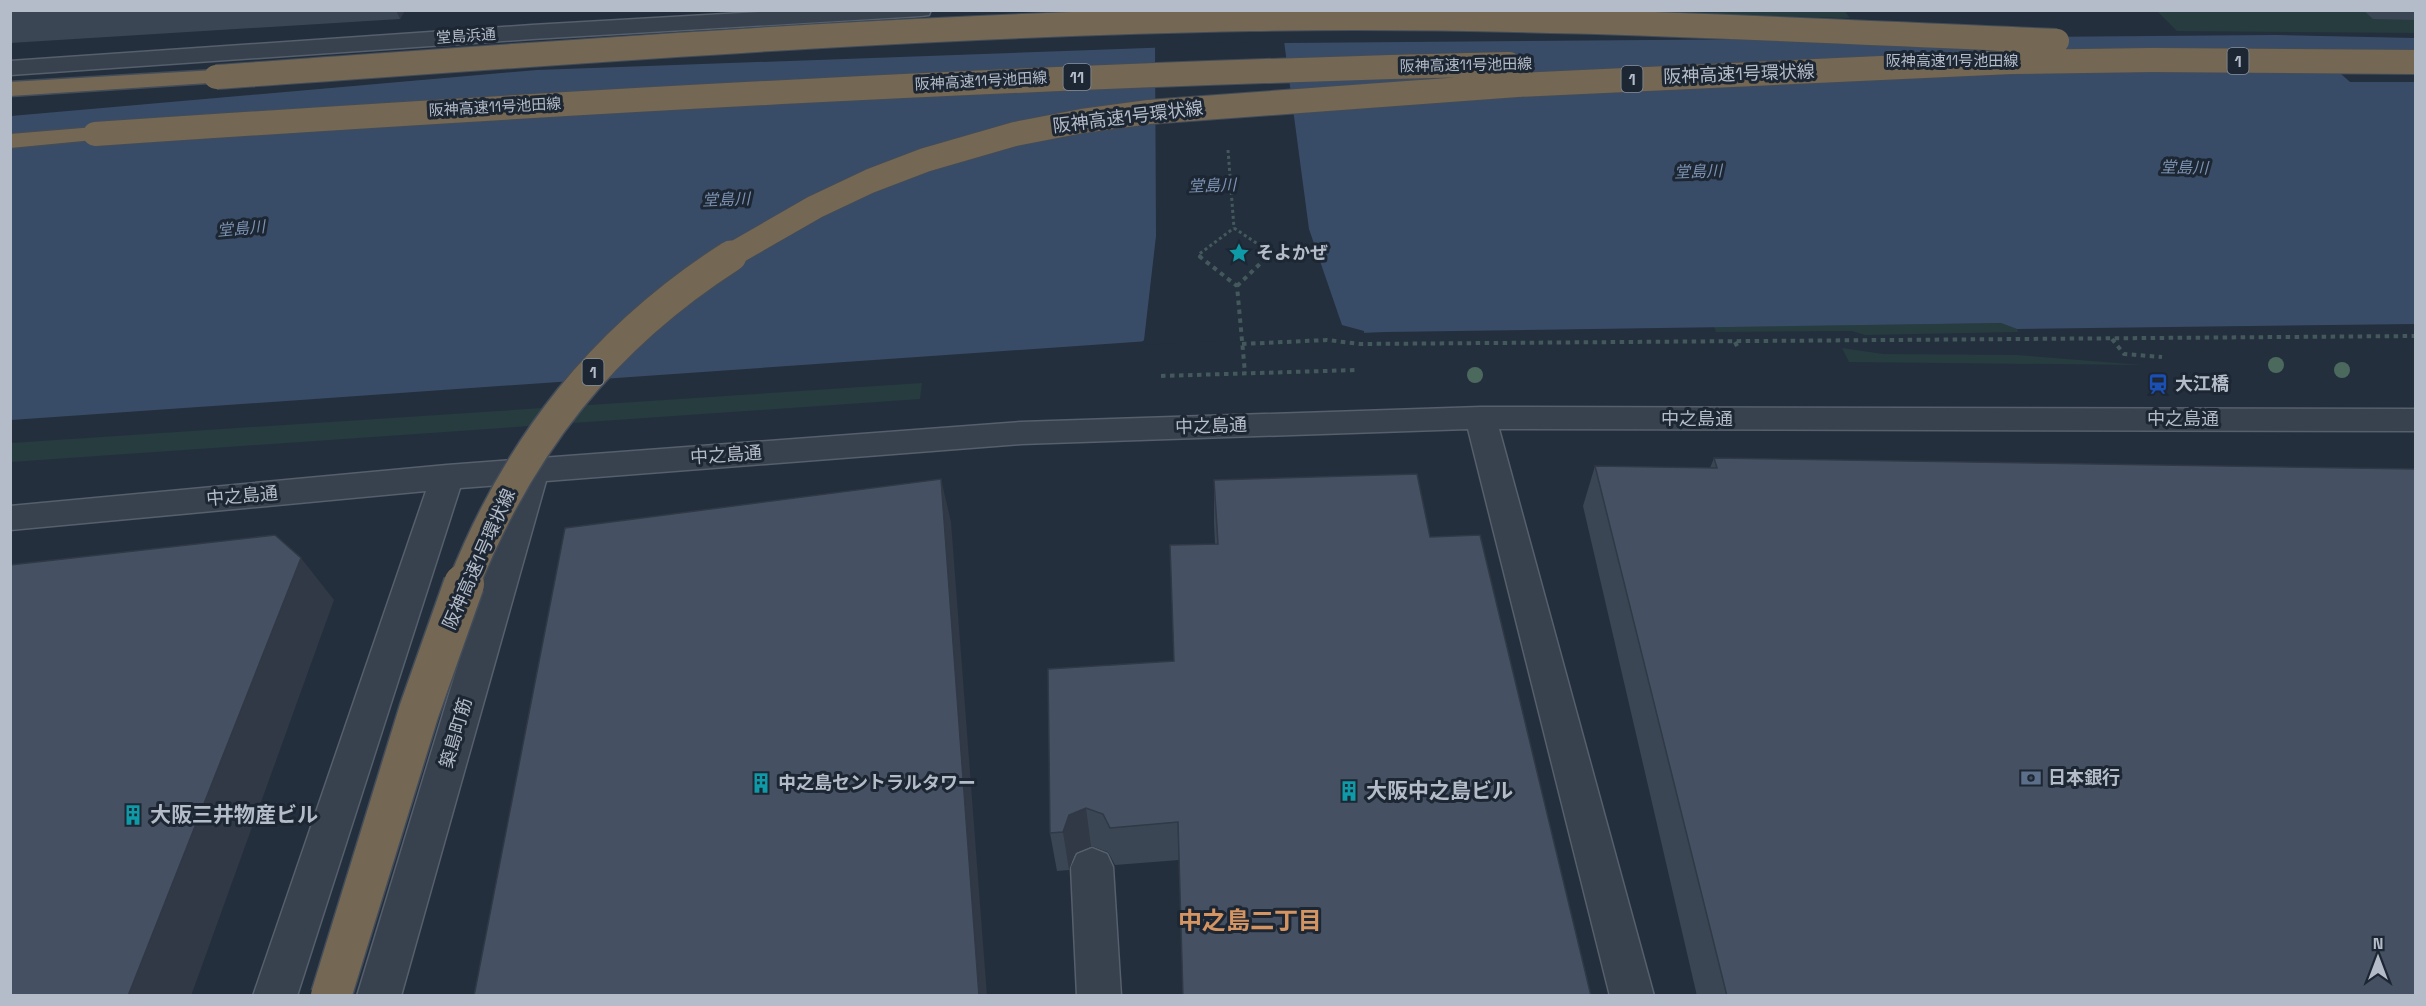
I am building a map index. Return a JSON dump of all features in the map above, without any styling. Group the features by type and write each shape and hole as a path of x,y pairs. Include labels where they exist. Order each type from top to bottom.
{"highway":[{"path":"10,89 837,36 982,28 1253,19 1530,21 2415,55"},
{"name":"阪神高速1号環状線","path":"331,996 419,710 456,603 496,511 535,445 577,388 623,340 675,296 732,254 788,220 849,190 913,164 964,148 1059,124 1132,113 1383,93 1550,83 2060,60 2415,62"},
{"name":"阪神高速11号池田線","path":"10,141 405,112 699,94 1210,72 1549,63 2060,60"}],"street":[{"path":"532,32 543,10"},
{"name":"堂島浜通","path":"10,68 532,32 921,10"},
{"path":"1482,418 1632,996"},
{"name":"中之島通","path":"10,518 447,477 1021,433 1482,418 2415,420"},
{"name":"築島町筋","path":"379,996 533,470"},
{"path":"275,996 447,477"},
{"path":"1092,867 1099,996"}],"path":[{"path":"1237,286 1271,253 1234,228 1198,255 1237,286 1245,374"},
{"path":"1241,342 1327,340 1360,345 2415,336"},
{"path":"2112,339 2124,354 2162,357"},
{"path":"1735,342 1738,348"},
{"path":"1161,376 1356,370"}],"green space":[{"path":"1844,10 1850,18 1471,11"},
{"path":"2157,11 2415,11 2415,33 2177,31"},
{"path":"2001,323 2017,329 2018,332 1865,335 1852,331 1716,332 1714,327"},
{"path":"1842,348 1883,354 2017,355 2142,365 1849,362"},
{"path":"922,383 920,399 11,462 11,443"}],"water":[{"name":"堂島川","path":"2276,35 2415,38 2415,324 2017,329 2001,323 1385,332 1149,341 11,420 11,116 537,70 1287,43"}],"pier":[{"path":"1284,41 1309,229 1342,325 1364,331 1364,334 1139,345 1144,340 1156,236 1155,45"},
{"path":"2323,58 2415,58 2415,82 2350,82"}],"building":[{"name":"日本銀行","path":"1714,458 2415,469 2415,996 1727,996 1595,466 1717,468"},
{"name":"大阪中之島ビル","path":"1417,474 1430,537 1480,535 1591,996 1183,996 1178,822 1110,828 1103,814 1086,808 1069,815 1063,832 1050,833 1048,669 1174,661 1170,545 1218,544 1214,480"},
{"name":"中之島セントラルタワー","path":"941,479 979,996 474,996 565,528"},
{"name":"大阪三井物産ビル","path":"275,535 301,558 128,996 10,996 10,565"}],"place":[{"name":"そよかぜ","path":"1239,253"},
{"name":"大江橋","path":"2158,384"},
{"name":"日本銀行","path":"2031,778"},
{"name":"中之島セントラルタワー","path":"761,783"},
{"name":"大阪中之島ビル","path":"1349,791"},
{"name":"大阪三井物産ビル","path":"133,815"}],"district":[{"name":"中之島二丁目","path":"1250,921"}]}
